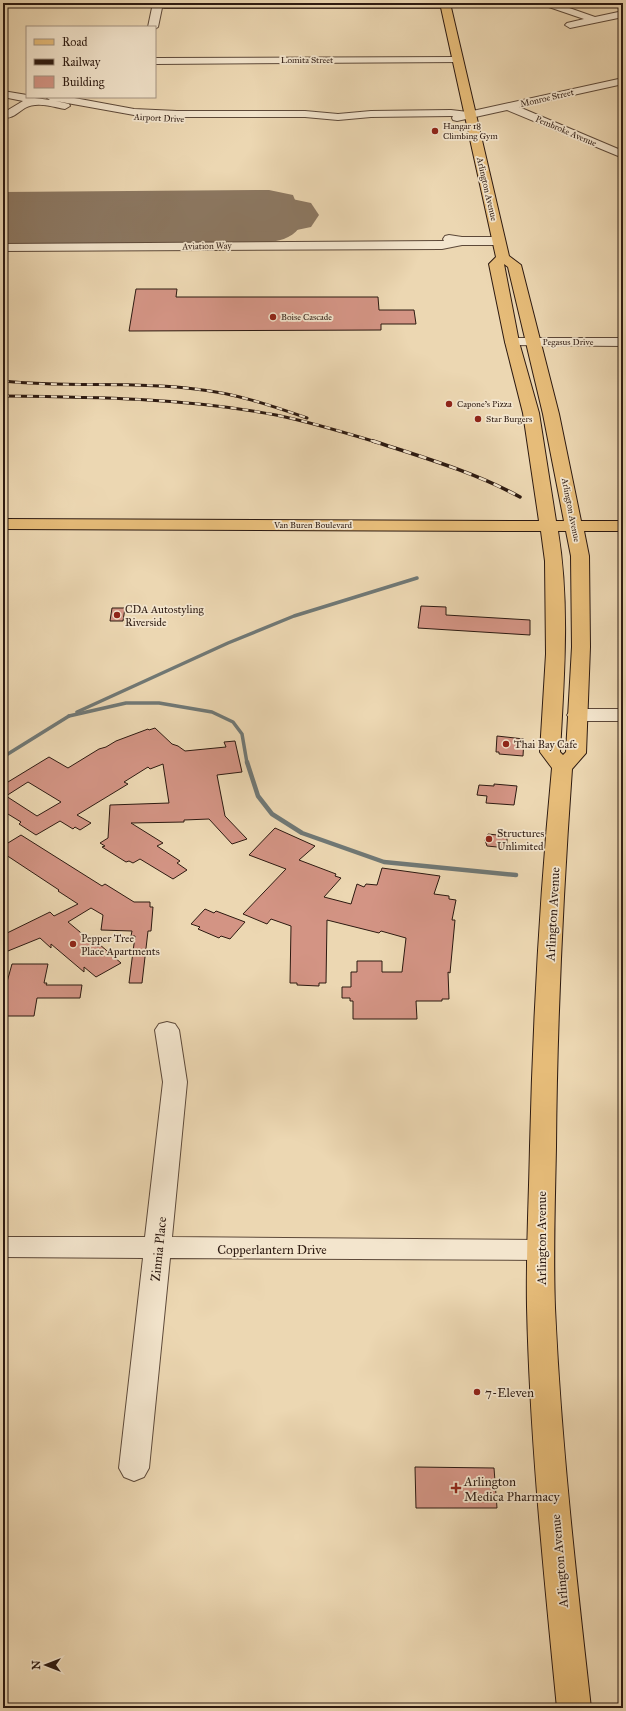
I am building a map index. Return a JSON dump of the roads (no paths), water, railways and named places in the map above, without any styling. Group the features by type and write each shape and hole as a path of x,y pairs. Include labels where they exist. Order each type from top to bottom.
{"main road":[{"name":"Arlington Avenue","path":"445,4 503,258 514,265 534,342 573,519 581,572 581,647 576,714 576,753 562,768 551,902 540,1250 549,1440 561,1590 574,1708"},
{"name":"Arlington Avenue","path":"503,258 496,264 512,342 531,413 554,561 556,599 555,671 550,752 562,768"},
{"name":"Van Buren Boulevard","path":"3,512 548,519"},
{"name":"Van Buren Boulevard","path":"3,524 573,519 623,512"},
{"name":"Van Buren Boulevard","path":"573,519 623,526"},
{"path":"555,671 561,691 561,711 564,713 576,714"}],"street":[{"path":"546,3 595,20"},
{"path":"153,26 162,4 445,4"},
{"path":"570,25 623,14"},
{"name":"Lomita Street","path":"156,61 458,60"},
{"name":"Monroe Street","path":"471,116 623,81"},
{"name":"Airport Drive","path":"3,88 26,96"},
{"name":"Airport Drive","path":"3,94 26,96"},
{"path":"5,117 26,96"},
{"path":"5,117 23,104 46,99"},
{"name":"Airport Drive","path":"46,99 133,111 212,119 305,119 316,116 359,116 378,119 452,118 471,116"},
{"name":"Pembroke Avenue","path":"509,107 623,155"},
{"path":"568,132 583,128"},
{"name":"Aviation Way","path":"5,248 409,244 442,245 462,241 499,240"},
{"name":"Pegasus Drive","path":"512,342 623,342"},
{"path":"576,714 623,715"},
{"name":"Zinnia Place","path":"134,1468 175,1082 167,1030"},
{"name":"Copperlantern Drive","path":"3,1246 540,1250"}],"waterway":[{"path":"77,712 228,643 294,616 417,578"},
{"path":"3,757 69,716 126,703 159,703 212,712 233,722 242,734 247,763"},
{"path":"247,762 258,796 272,814 302,833 384,862 516,875"}],"railway":[{"path":"3,381 51,384 147,385 195,389 224,393 266,404 307,418"},
{"path":"3,396 106,398 174,402 242,409 276,415 326,427 376,442"},
{"path":"373,441 429,459 485,480 520,497"}],"place":[{"name":"Hangar 18 Climbing Gym","path":"435,131"},
{"name":"Boise Cascade","path":"273,317"},
{"name":"Capone's Pizza","path":"449,404"},
{"name":"Star Burgers","path":"478,419"},
{"name":"CDA Autostyling Riverside","path":"117,615"},
{"name":"Thai Bay Cafe","path":"506,744"},
{"name":"Structures Unlimited","path":"489,839"},
{"name":"Pepper Tree Place Apartments","path":"73,944"},
{"name":"7-Eleven","path":"477,1392"},
{"name":"Arlington Medica Pharmacy","path":"456,1488"}]}
